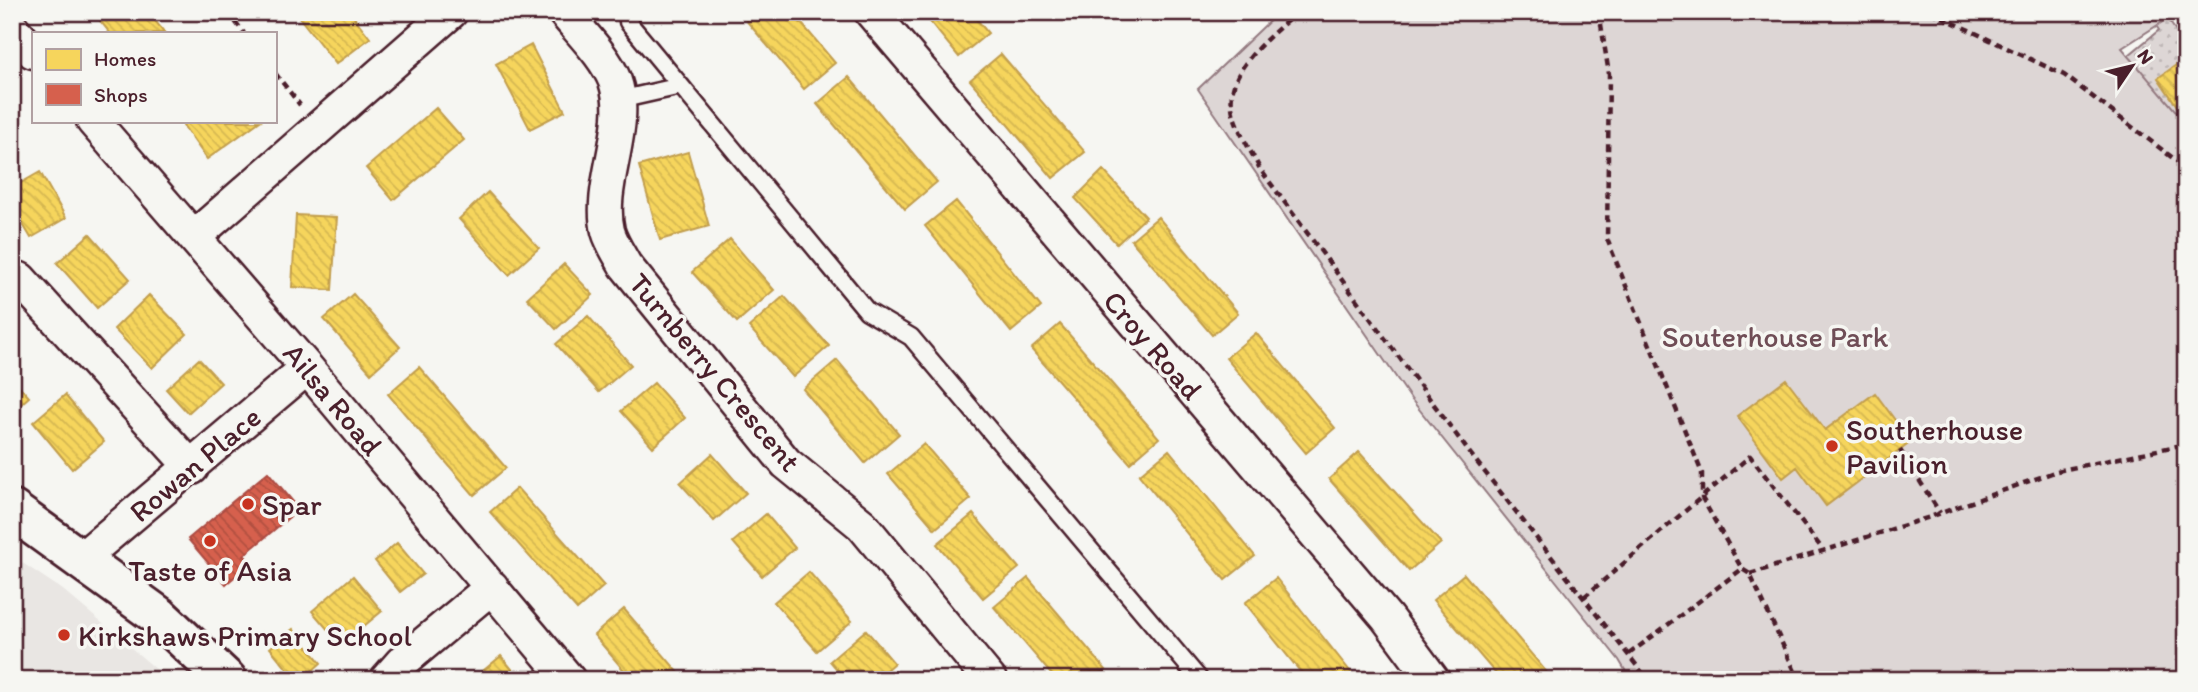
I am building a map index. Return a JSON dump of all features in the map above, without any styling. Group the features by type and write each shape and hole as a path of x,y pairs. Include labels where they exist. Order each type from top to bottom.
{"street":[{"path":"194,237 417,23 451,12"},
{"name":"Turnberry Crescent","path":"564,12 596,51 614,80 619,100 606,209 608,232 625,265 786,463 862,525 990,680"},
{"name":"Croy Road","path":"871,12 1387,618 1433,680"},
{"path":"12,28 32,51"},
{"name":"Ailsa Road","path":"94,122 307,368 569,680"},
{"path":"12,275 20,279 192,468"},
{"name":"Rowan Place","path":"82,558 192,468 307,368"},
{"path":"12,510 82,558 160,617 227,680"},
{"path":"386,680 401,663 492,587"}],"lane":[{"path":"628,22 867,311 911,337 1200,680"},
{"path":"619,100 681,86"}],"path":[{"path":"228,12 243,32"},
{"path":"1297,12 1250,56 1231,92 1234,118 1260,169 1469,452 1648,680"},
{"path":"1599,12 1609,74 1607,239 1702,473 1703,498 1742,569 1750,574 1799,680"},
{"path":"1931,12 2064,75 2186,168"},
{"path":"1750,574 1940,513 2057,471 2186,444"},
{"path":"1900,450 1940,513"},
{"path":"1584,597 1751,456 1824,551"},
{"path":"1628,653 1742,569"}],"shaded area":[{"name":"Kirkshaws Primary School","path":"12,556 63,590 169,680 12,680"}],"green space":[{"name":"Souterhouse Park","path":"1279,12 2157,12 2164,21 2122,48 2186,123 2186,680 1631,680 1619,660 1411,399 1198,89"},
{"path":"2146,12 2163,12 2186,46 2186,139 2123,60 2159,30"}],"building: Homes":[{"path":"93,12 148,12 164,32 109,32"},
{"path":"295,12 350,12 370,38 336,64"},
{"path":"739,12 792,12 835,63 804,89"},
{"path":"922,12 971,12 988,33 959,57"},
{"path":"531,45 565,111 530,129 496,64"},
{"path":"1001,54 1085,152 1053,178 970,80"},
{"path":"2186,58 2186,100 2177,106 2158,78"},
{"path":"849,77 937,182 905,209 817,104"},
{"path":"436,108 464,140 393,200 366,168"},
{"path":"187,122 259,122 207,159 183,125"},
{"path":"688,152 709,226 660,240 639,166"},
{"path":"1103,170 1146,217 1117,244 1075,198"},
{"path":"40,172 66,218 31,238 12,206 12,188"},
{"path":"488,192 539,248 509,275 459,219"},
{"path":"956,201 1041,307 1011,332 925,226"},
{"path":"296,215 337,217 332,290 292,287"},
{"path":"1158,217 1238,313 1212,335 1131,240"},
{"path":"90,234 130,279 97,308 57,263"},
{"path":"730,239 774,290 737,322 692,272"},
{"path":"564,264 593,295 556,329 527,298"},
{"path":"353,294 400,347 371,373 324,319"},
{"path":"149,295 187,334 152,368 114,329"},
{"path":"784,296 829,346 793,377 749,327"},
{"path":"588,316 631,365 599,392 556,344"},
{"path":"1060,324 1159,438 1130,463 1031,349"},
{"path":"1256,333 1335,428 1306,453 1226,358"},
{"path":"199,359 221,383 188,413 166,389"},
{"path":"837,360 899,434 865,463 803,389"},
{"path":"419,367 506,468 474,495 388,394"},
{"path":"12,378 29,397 12,412"},
{"name":"Southerhouse Pavilion","path":"1786,379 1825,430 1875,393 1911,442 1826,506 1797,467 1783,478 1737,416"},
{"path":"654,383 685,418 653,447 621,411"},
{"path":"65,395 104,442 72,469 33,422"},
{"path":"924,444 971,499 935,529 888,474"},
{"path":"1169,450 1255,556 1225,580 1139,475"},
{"path":"1359,452 1441,543 1409,571 1329,479"},
{"path":"712,454 746,493 714,521 680,483"},
{"path":"517,488 604,586 577,610 490,512"},
{"path":"766,514 795,548 762,576 733,542"},
{"path":"973,514 1019,568 983,598 937,544"},
{"path":"397,543 423,574 400,592 375,561"},
{"path":"809,572 852,621 817,651 774,602"},
{"path":"1464,574 1549,675 1544,680 1501,680 1433,600"},
{"path":"353,576 382,611 341,645 312,611"},
{"path":"1028,578 1106,670 1095,680 1056,680 994,607"},
{"path":"1276,578 1357,680 1307,680 1245,603"},
{"path":"624,609 685,680 632,680 594,635"},
{"path":"293,629 321,663 302,680 296,680 270,648"},
{"path":"866,630 894,663 875,680 846,680 830,661"},
{"path":"501,656 521,680 483,680 478,675"}],"building: Shops":[{"path":"268,472 299,509 244,555 251,563 226,584 188,539"}],"place":[{"name":"Southerhouse Pavilion","path":"1832,446"},
{"name":"Spar","path":"248,504"},
{"name":"Taste of Asia","path":"210,541"},
{"name":"Kirkshaws Primary School","path":"64,635"}]}
